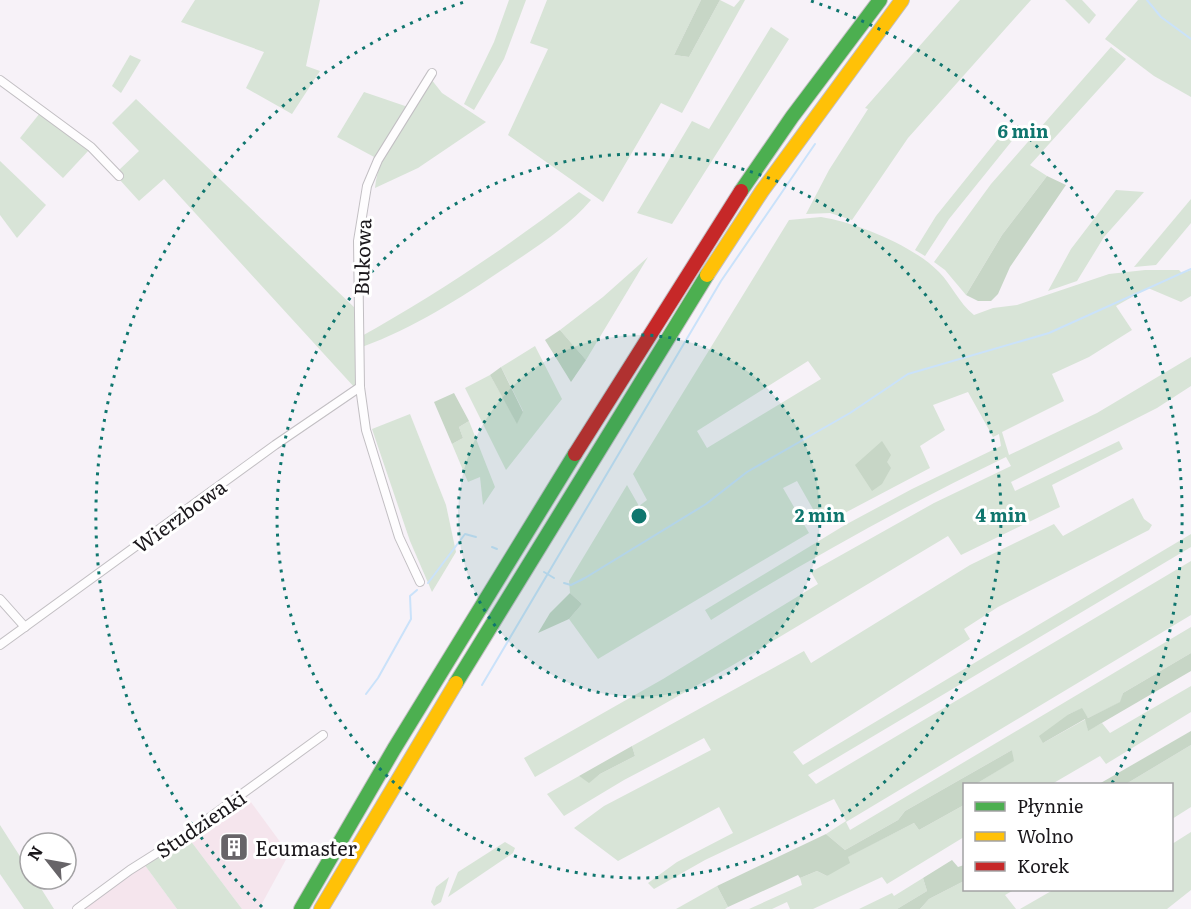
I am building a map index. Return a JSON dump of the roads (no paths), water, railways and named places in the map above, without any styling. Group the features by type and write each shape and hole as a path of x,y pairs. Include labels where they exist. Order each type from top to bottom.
{"highway":[{"path":"301,909 397,745 700,252 797,110 880,0"},
{"path":"321,909 398,777 677,321 762,191 902,0"}],"street":[{"name":"Bukowa","path":"420,582 399,537 376,469 360,387 358,241 367,186 378,159 432,73"},
{"path":"0,80 91,147 119,176"},
{"name":"Wierzbowa","path":"0,645 275,444 360,387"},
{"path":"0,598 25,627"},
{"name":"Studzienki","path":"77,909 130,870 187,834 322,735"}],"waterway":[{"path":"1147,0 1161,17 1191,39"},
{"path":"482,685 721,281 815,144"},
{"path":"564,583 571,585 585,578 706,504 747,472 850,413 908,374 1049,333 1191,269"},
{"path":"428,583 465,534 476,537"},
{"path":"492,547 497,549"},
{"path":"544,572 554,578"},
{"path":"366,694 378,678 411,619 410,596 417,590"}],"place":[{"name":"Ecumaster","path":"234,847"}]}
